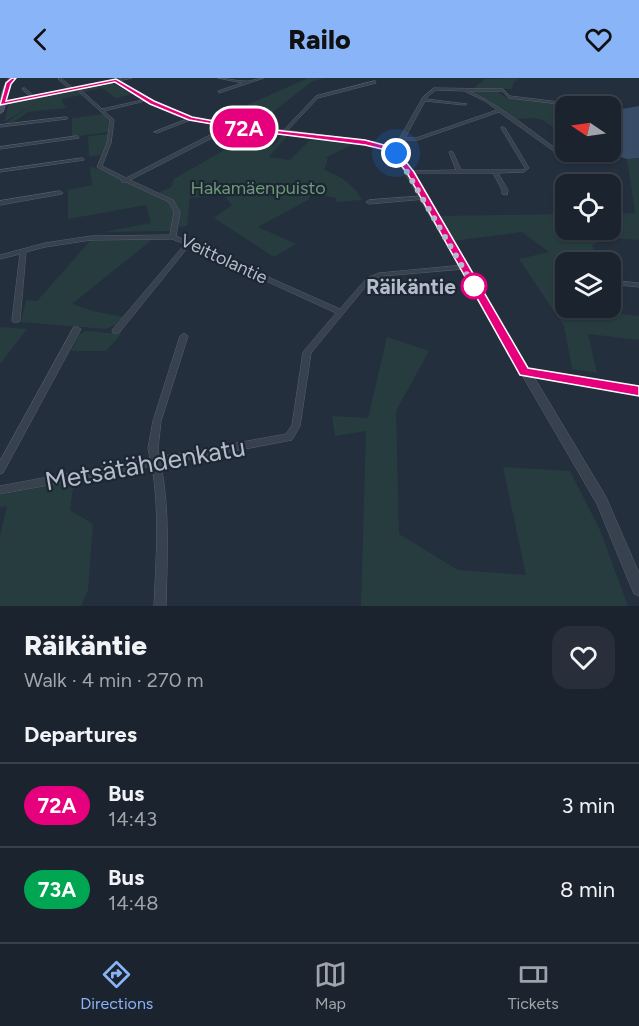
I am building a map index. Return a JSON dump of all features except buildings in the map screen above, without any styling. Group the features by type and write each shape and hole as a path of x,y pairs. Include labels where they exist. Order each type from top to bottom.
{"main road":[{"path":"0,111 8,83 13,78"}],"street":[{"path":"2,104 114,79 130,78"},
{"path":"220,78 247,83"},
{"path":"219,92 262,78"},
{"name":"Veittolantie","path":"60,79 110,116 112,126 109,143 99,167 124,181 171,201 177,212 173,237 340,312"},
{"path":"114,79 147,100 191,119 389,148 400,157 524,372 602,501 635,572 639,589"},
{"path":"283,133 317,97 375,82"},
{"path":"24,89 34,98"},
{"path":"389,148 402,139 424,100 438,89 503,90 509,97 555,102"},
{"path":"465,91 500,110 555,151"},
{"path":"101,110 147,100"},
{"path":"424,100 465,104"},
{"path":"402,139 416,139 500,110"},
{"path":"0,126 66,118"},
{"path":"156,132 191,119"},
{"path":"124,181 213,136 227,125"},
{"path":"410,172 524,171 527,168 503,128"},
{"path":"0,148 77,137"},
{"path":"451,152 459,171"},
{"path":"0,171 82,159"},
{"path":"495,172 505,190 504,194"},
{"path":"0,203 60,193"},
{"path":"369,201 423,198"},
{"path":"0,257 91,238 173,237"},
{"path":"116,331 188,244"},
{"path":"16,320 23,251"},
{"path":"340,312 374,275 464,267"},
{"path":"621,283 639,285"},
{"name":"Metsätähdenkatu","path":"0,490 289,437 296,426 307,352 340,312"},
{"path":"0,470 77,329"},
{"path":"160,606 162,518 160,484 154,462 157,421 184,336"},
{"path":"524,372 639,391"}],"green space":[{"path":"308,78 324,78 311,82 253,128 249,127 255,119 236,110"},
{"path":"485,79 519,79 514,82 512,89 495,89 503,96 514,99 555,103 555,129 543,120 517,119 470,91"},
{"path":"112,83 134,94 116,98 102,88 84,92 80,89"},
{"path":"75,90 82,95 61,99 66,108 28,112 12,123 6,123 29,107 4,122 9,104"},
{"path":"104,114 109,118 108,132 72,137 72,118"},
{"name":"Hakamäenpuisto","path":"246,130 258,131 248,142 273,146 283,135 288,135 269,157 290,160 312,138 350,143 351,145 325,158 328,159 324,170 346,181 362,200 336,202 336,198 311,194 308,200 258,227 296,244 274,257 214,218 232,205 224,195 190,198 187,226 179,227 176,205 169,198 158,193 171,187 174,179 238,142"},
{"path":"109,134 108,144 100,155 89,157 88,136"},
{"path":"639,158 639,240 621,239 621,214 635,213 627,159"},
{"path":"90,167 116,176 169,201 175,212 172,231 104,232 151,223 146,205 68,219 68,190 92,185"},
{"path":"555,214 555,240 604,240 592,245 594,252 555,252 555,313 519,259 549,252 522,232 453,241 439,216"},
{"path":"153,239 72,304 123,317 115,325 106,329 21,322 26,300 37,301 91,240"},
{"path":"621,314 639,316 639,340 588,334 597,373 572,369 564,326 559,318 621,318"},
{"path":"0,327 27,329 0,364"},
{"path":"85,331 121,334 106,351 71,351 79,335"},
{"path":"387,337 429,351 396,411 399,534 458,570 526,575 503,467 570,471 600,530 628,606 361,606 366,431 335,436 332,416 368,418"},
{"path":"74,481 70,510 93,524 88,590 81,606 0,606 0,536 7,506 0,507 0,495"}],"water":[{"path":"639,106 639,158 621,157 621,109"}],"bus line":[{"name":"72A","path":"13,78 8,83 2,104 116,81 152,103 191,119 247,129 365,142 392,149 410,172 524,372 639,391"}],"place":[{"name":"Räikäntie","path":"474,286"}],"route":[{"path":"396,153 410,172 476,290 474,286"}]}
